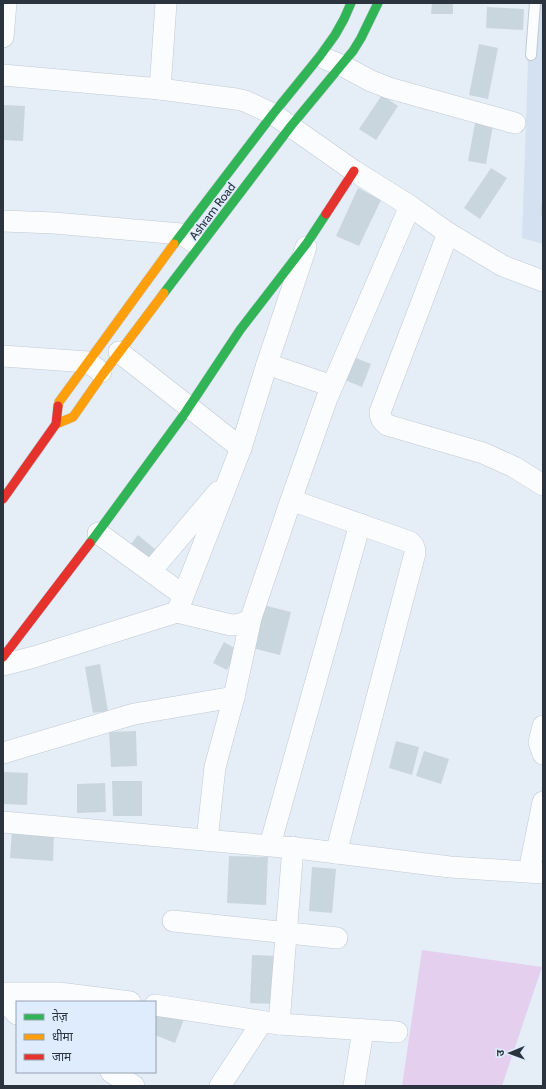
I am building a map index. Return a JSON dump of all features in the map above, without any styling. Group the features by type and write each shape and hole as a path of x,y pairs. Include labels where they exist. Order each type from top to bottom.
{"street":[{"path":"3,37 6,3"},
{"path":"160,89 166,3"},
{"name":"Ashram Road","path":"56,424 73,417 95,368 181,234 273,114 320,56 335,35 351,3"},
{"name":"Ashram Road","path":"3,500 56,424 59,402 95,368 119,352 291,126 352,51 361,38 370,4"},
{"path":"320,56 341,65 370,81 389,88 514,123"},
{"path":"3,75 160,89 245,101 273,114 354,171 503,266 543,281"},
{"path":"3,657 98,533 188,407 240,330 308,243 354,171"},
{"path":"207,840 215,767 234,697 251,618 332,386 410,206"},
{"path":"3,221 54,223 181,234 200,246"},
{"path":"448,232 380,412 380,418 386,425 498,459 543,485"},
{"path":"3,666 180,603 241,448 267,364 308,243"},
{"path":"119,352 241,448"},
{"path":"3,356 95,368"},
{"path":"267,364 332,386"},
{"path":"151,571 229,480"},
{"path":"291,500 410,542 414,546 415,554 336,853"},
{"path":"270,845 360,524"},
{"path":"98,533 151,571 180,603 231,625 246,622 251,618"},
{"path":"3,753 134,714 234,697"},
{"path":"543,726 539,742 543,754"},
{"path":"3,822 293,847 450,868 536,872 543,802"},
{"path":"220,1086 271,1023 286,933 293,847"},
{"path":"173,921 337,938"},
{"path":"3,993 59,993 122,1001"},
{"path":"3,1000 16,1013"},
{"path":"156,1006 271,1023 397,1032"},
{"path":"354,1086 363,1030"},
{"path":"113,1073 134,1086"}],"lane":[{"path":"531,56 535,3"}],"shaded area":[{"path":"530,3 543,3 543,244 522,238"},
{"path":"422,950 542,967 502,1086 402,1086"}],"building":[{"path":"432,3 453,3 453,14 431,14"},
{"path":"487,7 524,9 523,30 486,28"},
{"path":"479,44 498,48 488,99 469,95"},
{"path":"382,95 398,106 376,140 359,129"},
{"path":"3,105 25,106 23,141 3,140"},
{"path":"475,123 493,125 486,164 468,161"},
{"path":"491,168 507,178 480,219 464,208"},
{"path":"358,188 381,200 359,246 336,236"},
{"path":"543,202 543,216 540,215"},
{"path":"351,356 371,364 362,387 342,379"},
{"path":"138,535 161,554 154,563 131,544"},
{"path":"263,605 291,612 280,655 252,648"},
{"path":"224,642 238,650 227,670 213,663"},
{"path":"100,664 108,711 93,713 85,667"},
{"path":"136,731 137,766 111,767 109,732"},
{"path":"396,741 419,747 412,775 389,768"},
{"path":"424,751 449,759 441,784 416,776"},
{"path":"3,772 28,773 27,805 3,804"},
{"path":"112,781 142,781 142,816 113,816"},
{"path":"105,783 106,812 77,813 77,784"},
{"path":"12,830 54,833 53,861 10,858"},
{"path":"229,856 268,857 266,905 227,903"},
{"path":"312,867 336,869 332,913 309,911"},
{"path":"252,955 278,956 277,1004 250,1003"},
{"path":"158,1008 184,1019 175,1043 156,1035 156,1013"}],"traffic: fast":[{"path":"174,244 273,114 320,56 335,35 351,3"},
{"path":"164,293 291,126 353,51 378,3"},
{"path":"90,543 183,416 240,330 307,243 326,214"}],"traffic: slow":[{"path":"58,406 59,402 174,244"},
{"path":"56,424 73,417 103,374 164,293"}],"traffic: jam":[{"path":"326,214 354,171"},
{"path":"3,499 56,424 58,406"},
{"path":"3,657 90,543"}]}
